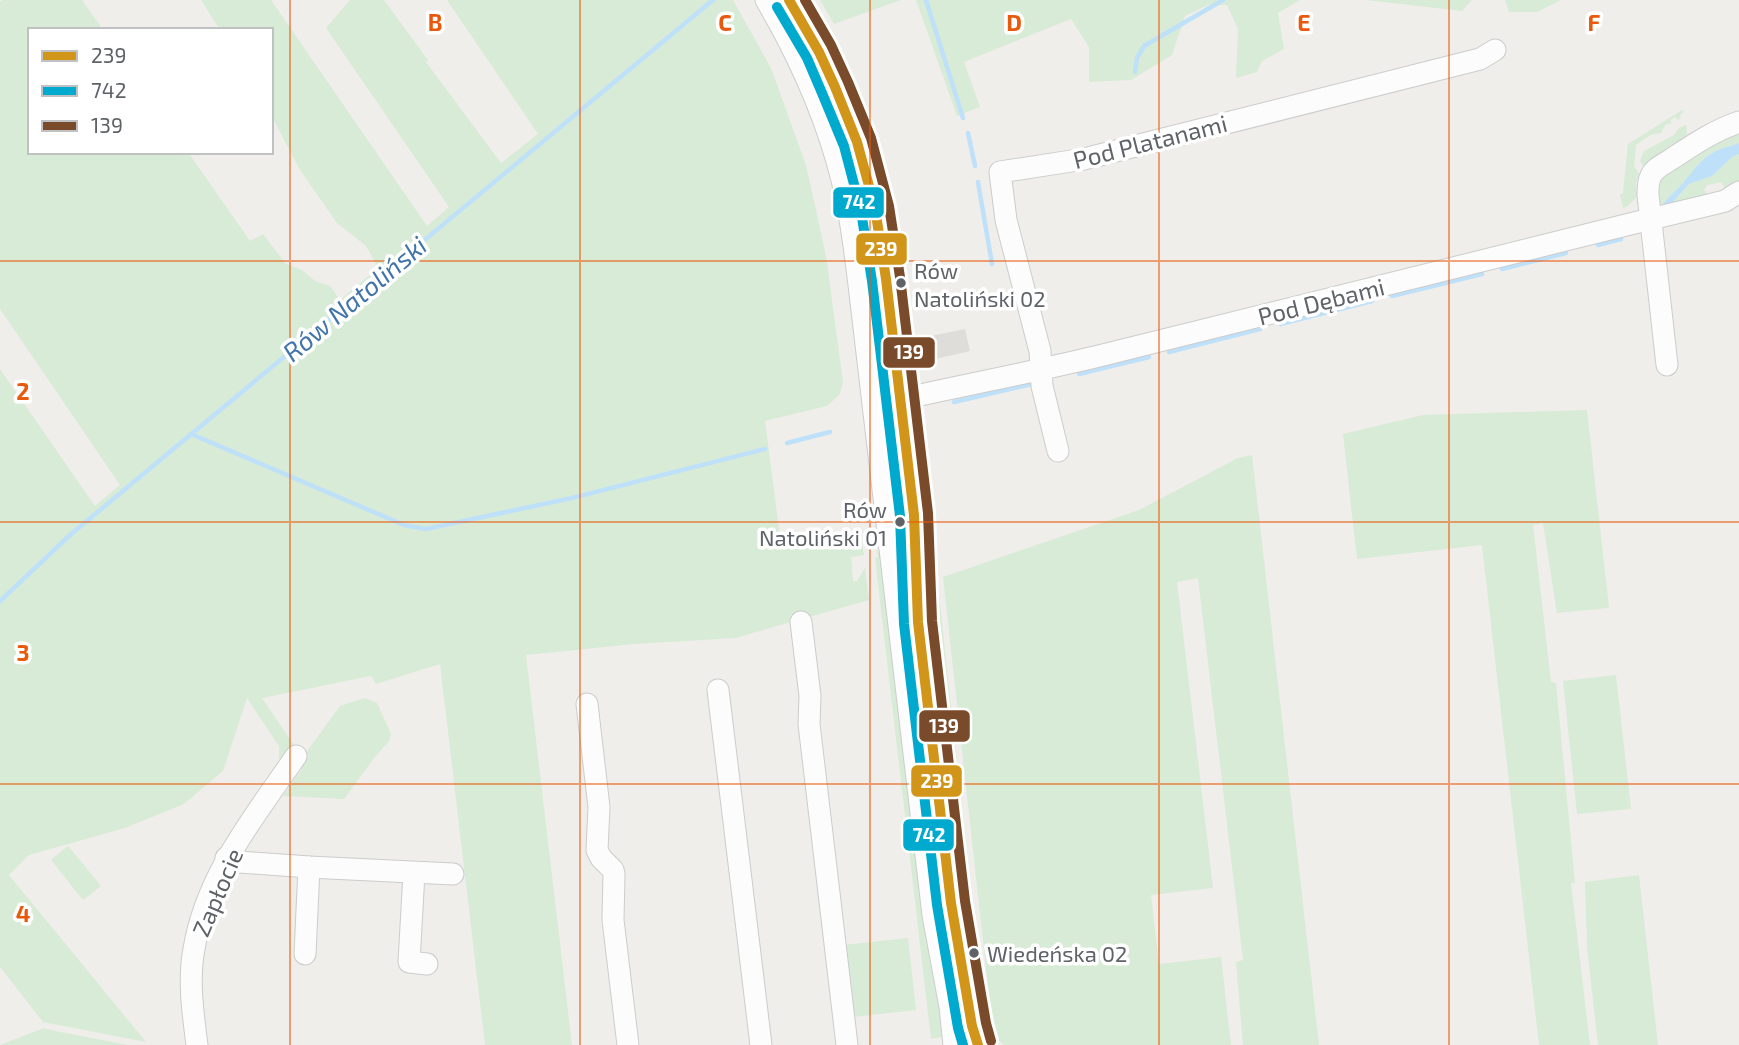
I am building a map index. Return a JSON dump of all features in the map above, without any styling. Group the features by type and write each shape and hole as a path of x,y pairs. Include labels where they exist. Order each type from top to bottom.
{"street":[{"path":"766,0 794,51 823,119 842,182 854,242 933,915 954,1045"},
{"path":"789,0 819,52 835,87 856,142 875,208 914,515 918,622 951,903 972,1026 978,1045"},
{"name":"Pod Platanami","path":"1040,371 1040,351 1006,220 1000,172 1084,159 1480,59 1495,50"},
{"path":"1667,365 1648,192 1650,178 1655,170 1697,141 1739,122"},
{"name":"Pod Dębami","path":"873,406 1040,371 1725,201 1739,192"},
{"path":"1040,371 1058,451"},
{"path":"801,622 810,696 809,724 847,1045"},
{"path":"719,690 761,1045"},
{"path":"587,704 598,792 597,850 600,858 614,874 613,920 628,1045"},
{"name":"Zapłocie","path":"197,1045 193,1011 193,951 205,906 226,858 296,756"},
{"path":"226,858 239,862 309,867 453,874"},
{"path":"305,954 309,867"},
{"path":"414,873 409,962 428,964"}],"shaded area":[{"path":"965,329 970,351 931,360 926,337"}],"green space":[{"path":"82,0 102,28 28,28 28,154 189,154 250,241 263,234 286,264 302,270 315,281 330,286 340,300 378,268 366,246 337,223 300,170 273,119 273,28 219,28 201,0 271,0 427,226 449,207 326,28 350,0 384,0 501,163 538,134 447,0 733,0 771,68 806,165 826,256 843,382 840,394 827,406 765,421 781,544 860,533 864,555 851,557 853,581 857,581 865,568 869,600 735,638 634,644 526,655 572,1045 485,1045 440,664 376,684 371,676 262,698 294,745 283,761 279,760 279,746 247,698 223,771 184,804 125,828 29,855 9,875 146,1042 43,1022 0,967 0,369 95,506 120,485 0,309 0,2"},
{"path":"776,0 780,0 831,94 864,192 888,361 883,361 877,304 858,213"},
{"path":"801,0 812,0 830,30 859,92 880,156 900,258 897,258 887,231 877,174 858,114 823,37"},
{"path":"820,0 901,0 834,24"},
{"path":"916,0 1300,0 1278,13 1284,49 1262,61 1257,72 1236,78 1238,29 1227,5 1208,5 1185,16 1172,55 1131,80 1089,82 1089,47 1071,19 964,62 980,107 957,116"},
{"path":"1366,0 1472,0 1462,11"},
{"path":"1505,0 1561,0 1537,12 1509,12"},
{"path":"1682,110 1684,112 1680,115 1681,118 1670,120 1672,123 1665,125 1661,133 1650,135 1636,145 1634,166 1639,174 1636,183 1637,197 1623,208 1620,195 1623,193 1628,144"},
{"path":"1686,125 1686,142 1645,169 1640,161 1644,151 1674,135 1679,128"},
{"path":"1739,130 1739,143 1707,156 1660,205 1656,193 1662,174"},
{"path":"1739,154 1739,183 1726,191 1721,182 1707,185 1704,190 1707,194 1700,199 1669,206 1689,184 1712,176"},
{"path":"1587,410 1609,608 1557,613 1543,523 1533,525 1551,682 1556,683 1575,883 1571,883 1590,1045 1539,1045 1482,545 1357,559 1343,434 1423,415"},
{"path":"920,439 923,442 976,928 971,938 961,913 927,616 914,441"},
{"path":"1252,455 1319,1045 1243,1045 1236,962 1243,960 1198,578 1177,582 1213,888 1151,895 1159,964 1221,957 1231,1045 1004,1045 993,1032 943,577 1139,510 1238,458"},
{"path":"877,548 885,570 947,1036 931,1039 875,558 878,557"},
{"path":"1616,675 1631,809 1577,814 1563,681"},
{"path":"365,698 377,703 391,734 389,741 344,799 283,796 302,769 297,765 340,706"},
{"path":"68,846 101,886 83,900 51,860"},
{"path":"1639,875 1658,1045 1598,1045 1587,948 1585,882"},
{"path":"908,938 916,1010 853,1017 843,945"},
{"path":"44,1028 55,1031 128,1045 0,1045"}],"water":[{"path":"1739,143 1739,154 1712,176 1689,184 1669,206 1663,204 1707,156"}],"waterway":[{"name":"Rów Natoliński","path":"0,601 70,535 713,0"},
{"path":"926,0 963,118"},
{"path":"1135,72 1137,58 1144,46 1223,0"},
{"path":"968,133 975,166"},
{"path":"978,182 992,264"},
{"path":"1598,245 1621,239"},
{"path":"1502,269 1566,253"},
{"path":"1392,296 1482,274"},
{"path":"1280,324 1372,301"},
{"path":"1169,352 1260,329"},
{"path":"1079,374 1149,357"},
{"path":"954,402 1032,384"},
{"path":"787,443 830,432"},
{"path":"191,434 404,525 426,529 572,498 765,449"}],"transit line":[{"name":"239","path":"789,0 819,52 835,87 857,142 875,208 914,515 918,622 951,903 972,1026 978,1045"},
{"name":"139","path":"805,0 831,45 871,138 889,206 928,513 932,621 965,901 991,1041"},
{"name":"742","path":"777,7 807,58 844,146 861,211 900,516 904,624 937,905 963,1045"}],"place":[{"name":"Rów Natoliński 02","path":"901,283"},
{"name":"Rów Natoliński 01","path":"900,522"},
{"name":"Wiedeńska 02","path":"974,953"}]}
